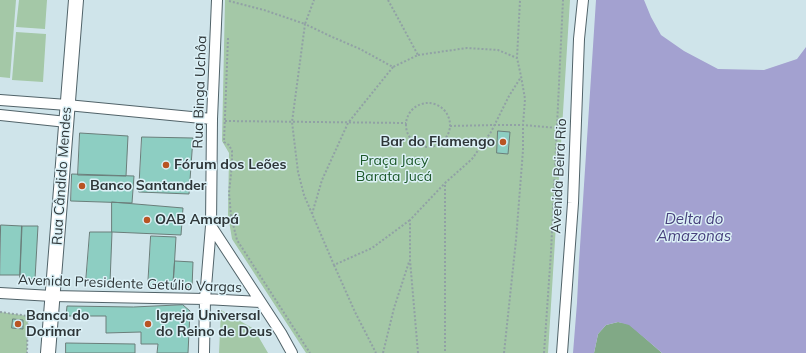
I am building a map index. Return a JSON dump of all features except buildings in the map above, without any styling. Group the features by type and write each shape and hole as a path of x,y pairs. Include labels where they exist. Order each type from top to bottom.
{"main road":[{"name":"Rua Cândido Mendes","path":"48,353 76,0"}],"street":[{"name":"Rua Binga Uchôa","path":"204,353 205,299 211,226 212,119 217,0"},
{"name":"Avenida Beira Rio","path":"562,353 573,203 579,39 583,0"},
{"path":"0,100 212,119"},
{"path":"0,115 67,122"},
{"path":"211,226 281,333 292,353"},
{"name":"Avenida Presidente Getúlio Vargas","path":"0,293 260,302"}],"path":[{"path":"229,0 305,24 393,66"},
{"path":"314,0 305,24 292,122 298,172 304,195 312,216 355,312 376,353"},
{"path":"388,0 418,55"},
{"path":"504,353 523,157 525,99 517,58 520,0"},
{"path":"544,353 551,252 563,0"},
{"path":"228,31 224,142 229,145 232,151 229,193 231,216 237,240 310,353"},
{"path":"312,216 322,180 348,122 393,66 418,55 467,48 498,50 517,58"},
{"path":"334,265 372,248 410,220 472,159 491,132 521,76"},
{"path":"429,103 436,104 442,108 449,119 450,126 445,138 440,143 434,146 427,146 420,145 414,141 407,130 406,123 411,111 416,106 429,103"},
{"path":"225,121 406,123"},
{"path":"450,126 523,125 557,128"},
{"path":"445,184 445,353"},
{"path":"410,220 410,260 418,353"},
{"path":"383,353 394,308 410,260"},
{"path":"0,312 37,318"},
{"path":"27,353 28,316"}],"green space":[{"path":"0,0 16,0 10,78 0,77"},
{"path":"19,0 47,0 45,29 16,27"},
{"name":"Praça Jacy Barata Jucá","path":"225,0 570,0 548,353 306,353 232,239 228,215 229,153 222,141"},
{"path":"16,32 46,34 43,82 12,80"},
{"path":"221,310 254,329 268,353 219,353"},
{"path":"0,312 28,316 27,353 0,353"},
{"path":"618,322 629,324 662,353 594,353 598,334 606,325"}],"water":[{"name":"Delta do Amazonas","path":"596,0 644,0 661,35 684,51 718,69 764,70 797,59 806,47 806,353 662,353 629,325 618,322 606,325 598,334 594,353 573,353"}],"place":[{"name":"Bar do Flamengo","path":"503,142"},
{"name":"Fórum dos Leões","path":"166,165"},
{"name":"Banco Santander","path":"82,186"},
{"name":"OAB Amapá","path":"147,220"},
{"name":"Banca do Dorimar","path":"18,324"},
{"name":"Igreja Universal do Reino de Deus","path":"148,324"}]}
